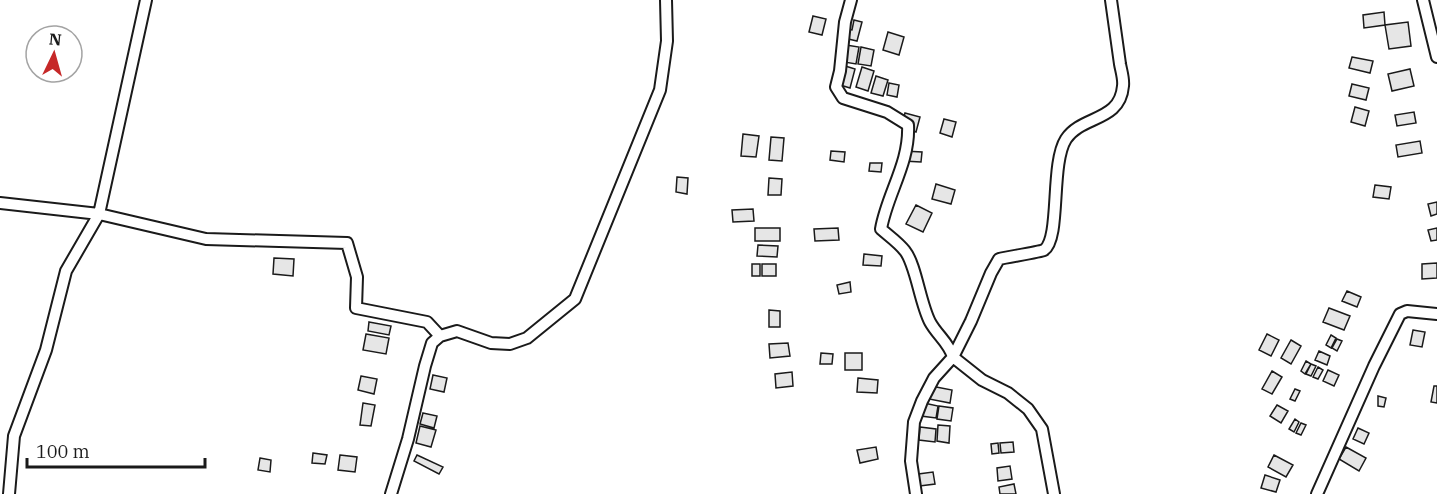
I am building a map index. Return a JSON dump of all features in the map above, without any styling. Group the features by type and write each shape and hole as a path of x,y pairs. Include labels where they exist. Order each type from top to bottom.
{"street":[{"path":"9,494 14,436 46,350 66,271 99,214 146,0"},
{"path":"392,494 432,343 440,336 457,331 491,343 510,344 527,338 574,299 660,90 667,41 666,0"},
{"path":"851,0 845,22 836,87 843,98 887,112 908,125 904,162 882,219 881,229 909,256 919,295 930,322 951,349 953,357 982,380 1008,393 1028,409 1042,429 1054,494"},
{"path":"916,494 911,461 914,422 922,401 934,378 953,357 999,259 1043,251 1050,242 1060,150 1066,138 1077,128 1105,116 1117,104 1123,86 1111,0"},
{"path":"1423,0 1437,57"},
{"path":"0,203 99,214 206,239 347,243 357,277 356,309 427,322 440,336"},
{"path":"1317,494 1374,366 1400,314 1407,311 1437,314"}],"building":[{"path":"1384,12 1385,25 1364,28 1363,15"},
{"path":"813,16 826,19 822,35 809,32"},
{"path":"854,20 862,22 857,41 844,38 846,29 852,30"},
{"path":"1408,22 1411,46 1389,49 1385,25"},
{"path":"888,32 904,37 899,55 883,50"},
{"path":"846,45 859,47 856,64 844,62"},
{"path":"861,47 874,50 871,66 858,64"},
{"path":"1352,57 1373,61 1370,73 1349,68"},
{"path":"842,65 855,69 850,88 837,84"},
{"path":"862,67 874,71 868,91 856,87"},
{"path":"1410,69 1414,86 1392,91 1388,74"},
{"path":"876,76 888,80 883,96 871,93"},
{"path":"889,83 899,85 897,97 887,95"},
{"path":"1352,84 1369,88 1366,100 1349,96"},
{"path":"1355,107 1369,111 1365,126 1351,122"},
{"path":"1414,112 1416,123 1397,126 1395,115"},
{"path":"905,113 920,117 916,132 901,127"},
{"path":"944,119 956,122 952,137 940,133"},
{"path":"743,134 759,136 756,157 741,156"},
{"path":"771,137 784,138 782,161 769,160"},
{"path":"1420,141 1422,153 1398,157 1396,145"},
{"path":"831,151 845,152 844,162 830,160"},
{"path":"904,151 922,152 921,162 903,161"},
{"path":"870,163 882,163 881,172 869,171"},
{"path":"677,177 688,178 687,194 676,192"},
{"path":"769,178 782,179 781,195 768,195"},
{"path":"936,184 955,190 951,204 932,199"},
{"path":"1375,185 1391,187 1389,199 1373,197"},
{"path":"1437,202 1437,214 1431,216 1428,204"},
{"path":"916,205 932,213 923,232 906,224"},
{"path":"753,209 754,221 733,222 732,210"},
{"path":"755,228 780,228 780,241 755,241"},
{"path":"838,228 839,240 815,241 814,229"},
{"path":"1437,228 1437,240 1431,241 1428,230"},
{"path":"758,245 778,246 777,257 757,256"},
{"path":"864,254 882,256 881,266 863,265"},
{"path":"274,258 294,259 293,276 273,274"},
{"path":"1437,263 1437,278 1422,279 1422,264"},
{"path":"752,264 760,264 760,276 752,276"},
{"path":"762,264 776,264 776,276 762,276"},
{"path":"850,282 851,292 839,294 837,285"},
{"path":"1347,291 1361,297 1357,307 1342,301"},
{"path":"1329,308 1350,316 1344,330 1323,322"},
{"path":"769,310 780,311 780,327 769,327"},
{"path":"369,322 391,326 389,335 368,331"},
{"path":"1413,330 1425,332 1422,347 1410,345"},
{"path":"366,334 389,338 386,354 363,350"},
{"path":"1267,334 1279,340 1271,356 1259,350"},
{"path":"1331,335 1336,338 1331,348 1326,345"},
{"path":"1337,339 1342,341 1337,351 1332,348"},
{"path":"1291,340 1301,346 1291,364 1281,358"},
{"path":"788,343 790,356 770,358 769,344"},
{"path":"1319,351 1330,356 1327,365 1315,360"},
{"path":"821,353 833,354 832,364 820,364"},
{"path":"845,353 862,353 862,370 845,370"},
{"path":"1306,361 1311,364 1305,374 1301,371"},
{"path":"1311,364 1316,366 1311,376 1306,374"},
{"path":"1318,367 1323,370 1318,379 1313,377"},
{"path":"1328,370 1339,375 1334,386 1323,381"},
{"path":"1272,371 1282,377 1272,394 1262,389"},
{"path":"792,372 793,386 776,388 775,374"},
{"path":"433,375 447,378 444,392 430,389"},
{"path":"361,376 377,379 374,394 358,390"},
{"path":"858,378 878,380 877,393 857,392"},
{"path":"931,386 952,390 950,403 929,399"},
{"path":"1434,386 1437,386 1437,403 1431,402"},
{"path":"1295,389 1300,391 1295,401 1290,399"},
{"path":"1378,396 1386,398 1384,407 1378,406"},
{"path":"363,403 375,405 371,426 360,425"},
{"path":"924,403 938,406 936,418 921,416"},
{"path":"1277,405 1288,411 1281,423 1270,416"},
{"path":"939,406 953,408 951,421 937,419"},
{"path":"423,413 437,416 434,428 420,424"},
{"path":"1295,419 1299,422 1294,432 1289,429"},
{"path":"1301,423 1306,425 1301,435 1296,433"},
{"path":"938,425 950,426 949,443 937,441"},
{"path":"420,426 436,430 431,447 416,443"},
{"path":"920,427 936,429 935,442 919,440"},
{"path":"1358,428 1369,433 1364,444 1353,439"},
{"path":"1013,442 1014,452 1001,453 1000,443"},
{"path":"998,443 999,453 992,454 991,444"},
{"path":"876,447 878,459 860,463 857,450"},
{"path":"1346,447 1366,458 1359,471 1339,459"},
{"path":"313,453 327,455 325,464 312,463"},
{"path":"340,455 357,457 355,472 338,470"},
{"path":"417,455 443,467 439,474 414,461"},
{"path":"1274,455 1293,465 1286,477 1268,467"},
{"path":"260,458 271,460 270,472 258,470"},
{"path":"1010,466 1012,479 998,481 997,468"},
{"path":"933,472 935,484 912,487 911,475"},
{"path":"1265,475 1280,480 1276,492 1261,488"},
{"path":"1014,484 1016,494 1000,494 999,487"}]}
